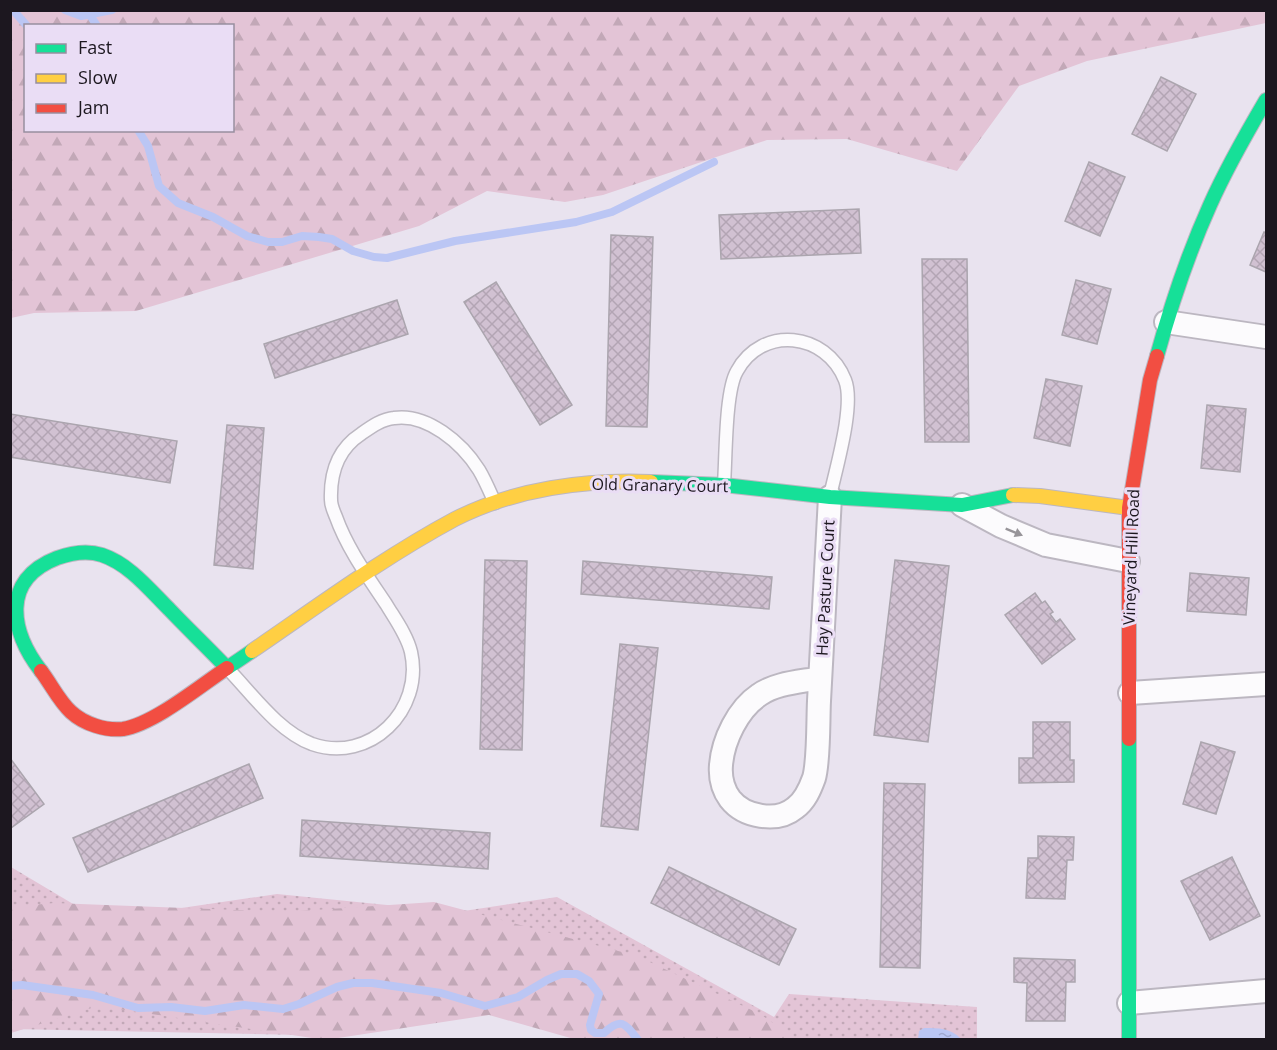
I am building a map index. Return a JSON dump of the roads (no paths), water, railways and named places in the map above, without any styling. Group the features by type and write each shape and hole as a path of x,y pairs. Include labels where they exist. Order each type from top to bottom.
{"street":[{"name":"Vineyard Hill Road","path":"1129,1040 1129,507 1150,380 1166,322 1186,263 1210,204 1266,100"},
{"path":"1166,322 1266,337"},
{"name":"Old Granary Court","path":"227,668 141,580 123,566 102,555 85,552 67,554 49,560 32,572 21,587 15,607 16,624 25,648 70,711 89,724 108,729 125,729 142,723 227,668 366,573 456,519 495,503 537,490 595,482 638,481 724,485 830,497 962,505 1006,495 1040,496 1129,507"},
{"name":"Hay Pasture Court","path":"820,678 784,684 759,695 742,712 729,733 722,759 720,780 729,798 743,810 760,816 778,816 795,809 806,796 815,776 830,497"},
{"name":"Old Granary Court","path":"962,505 1001,526 1046,545 1128,561"},
{"path":"1130,693 1266,684"},
{"path":"1129,1003 1266,991"}],"lane":[{"path":"724,485 730,389 736,371 761,345 777,340 802,342 821,349 835,364 845,380 849,400 830,497"},
{"path":"227,668 279,723 297,736 314,744 340,747 362,744 383,733 398,717 409,698 413,678 411,652 401,628 341,531 331,502 333,477 339,454 353,439 373,426 392,418 410,418 428,424 448,436 466,454 478,470 495,503"}],"water":[{"path":"924,1028 949,1031 961,1039 918,1039 919,1031"}],"waterway":[{"path":"13,10 25,24"},
{"path":"65,10 81,16 112,10"},
{"path":"90,15 96,24"},
{"path":"139,132 148,146 159,186 178,203 213,217 247,236 268,242 282,242 302,236 319,237 332,239 353,251 387,258 455,241 576,222 612,212 714,162"},
{"path":"10,986 22,985 93,995 138,1008 171,1007 205,1011 244,1005 283,1009 337,987 353,983 372,983 441,993 485,1006 518,997 561,974 577,974 589,981 599,994 590,1025 591,1030 595,1033 604,1033 615,1025 623,1024 638,1040"}]}
